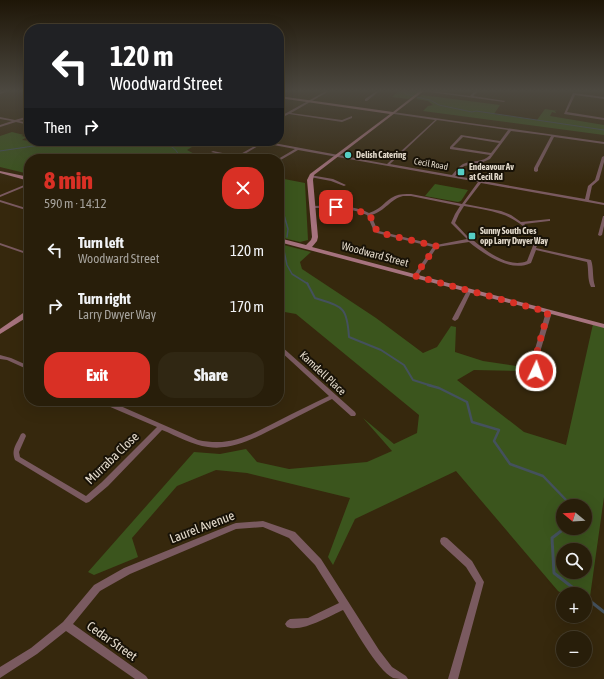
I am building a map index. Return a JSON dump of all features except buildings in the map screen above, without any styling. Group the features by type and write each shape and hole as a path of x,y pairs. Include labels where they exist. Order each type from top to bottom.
{"street":[{"path":"0,126 13,122"},
{"path":"308,247 314,241 315,237 310,180 311,176 382,122"},
{"path":"388,164 434,122"},
{"path":"455,122 603,143 604,146"},
{"path":"453,176 463,165 483,161 489,158 510,130"},
{"path":"492,154 451,148 462,136 500,142"},
{"path":"536,171 536,168 553,136"},
{"path":"242,154 256,146"},
{"name":"Cecil Road","path":"284,146 604,204"},
{"path":"284,157 297,148"},
{"path":"213,152 226,154"},
{"path":"587,200 590,186 597,180 604,157"},
{"path":"1,172 24,178"},
{"path":"311,176 332,180 344,186"},
{"path":"481,181 453,222 454,225 493,258 524,265 529,269"},
{"path":"0,196 24,186"},
{"path":"396,191 400,195"},
{"path":"312,207 341,207 369,214 380,212 394,197 400,195 411,195 503,213 537,237 538,240 529,262 524,265"},
{"path":"0,202 24,209"},
{"path":"369,214 375,229 378,232 436,246 471,240"},
{"path":"600,235 604,217"},
{"path":"519,223 549,220"},
{"name":"Woodward Street","path":"284,241 604,326"},
{"path":"0,244 24,252"},
{"path":"415,276 436,246"},
{"path":"534,249 589,261 591,266 589,279 593,286"},
{"path":"455,319 470,290"},
{"path":"536,371 535,359 548,312"},
{"path":"0,332 24,316"},
{"name":"Kamdell Place","path":"284,352 353,414"},
{"path":"0,357 9,359 24,366"},
{"path":"114,406 203,444 229,444 251,438 332,396"},
{"name":"Murraba Close","path":"23,436 16,452 17,458 86,500 105,484 161,427"},
{"name":"Laurel Avenue","path":"0,673 34,651 66,625 97,588 127,571 236,526 263,524 292,534 318,562 344,606 376,653 389,670 403,679"},
{"path":"444,541 469,564 480,582 453,679"},
{"path":"290,624 308,622 344,606"},
{"name":"Cedar Street","path":"66,625 143,679"}],"green space":[{"path":"504,122 584,122 604,125 604,135"},
{"path":"12,132 24,135 21,136 24,136 22,140 24,140 24,146 194,146 187,150 195,154 24,154 24,173 0,167 0,136"},
{"path":"284,179 305,183 308,240 300,242 284,238"},
{"path":"435,184 468,190 461,201 458,202 425,196"},
{"path":"284,245 311,252 300,262 302,269 376,318 423,353 437,347 451,326 456,327 455,352 483,361 523,367 523,371 474,370 457,380 524,432 566,445 593,324 604,327 604,497 591,587 556,587 556,589 456,471 355,519 333,565 328,557 350,498 247,473 216,470 177,486 132,538 138,557 94,575 88,572 194,452 220,454 246,449 257,462 289,469 367,462 392,451 363,418 394,444 417,433 419,415 296,314 284,312"}],"waterway":[{"path":"548,122 604,130"},
{"path":"0,151 34,146"},
{"path":"170,146 178,154"},
{"path":"284,215 288,229 287,237"},
{"path":"284,251 287,265 292,274 307,284"},
{"path":"307,284 315,298 338,306 342,309 347,319 349,337 381,350 404,365 413,380 432,386"},
{"path":"428,385 439,388 467,402 472,422 499,430 494,441 510,464 543,476 565,499"},
{"path":"556,535 552,538 554,573 572,587"},
{"path":"592,603 604,612"}],"place":[{"name":"Delish Catering","path":"348,155"},
{"name":"Endeavour Av at Cecil Rd","path":"461,172"},
{"name":"Sunny South Cres opp Larry Dwyer Way","path":"472,236"}],"route":[{"path":"336,207 344,207 369,214 375,229 380,233 436,246 415,276 548,312 535,359 536,371"}]}
